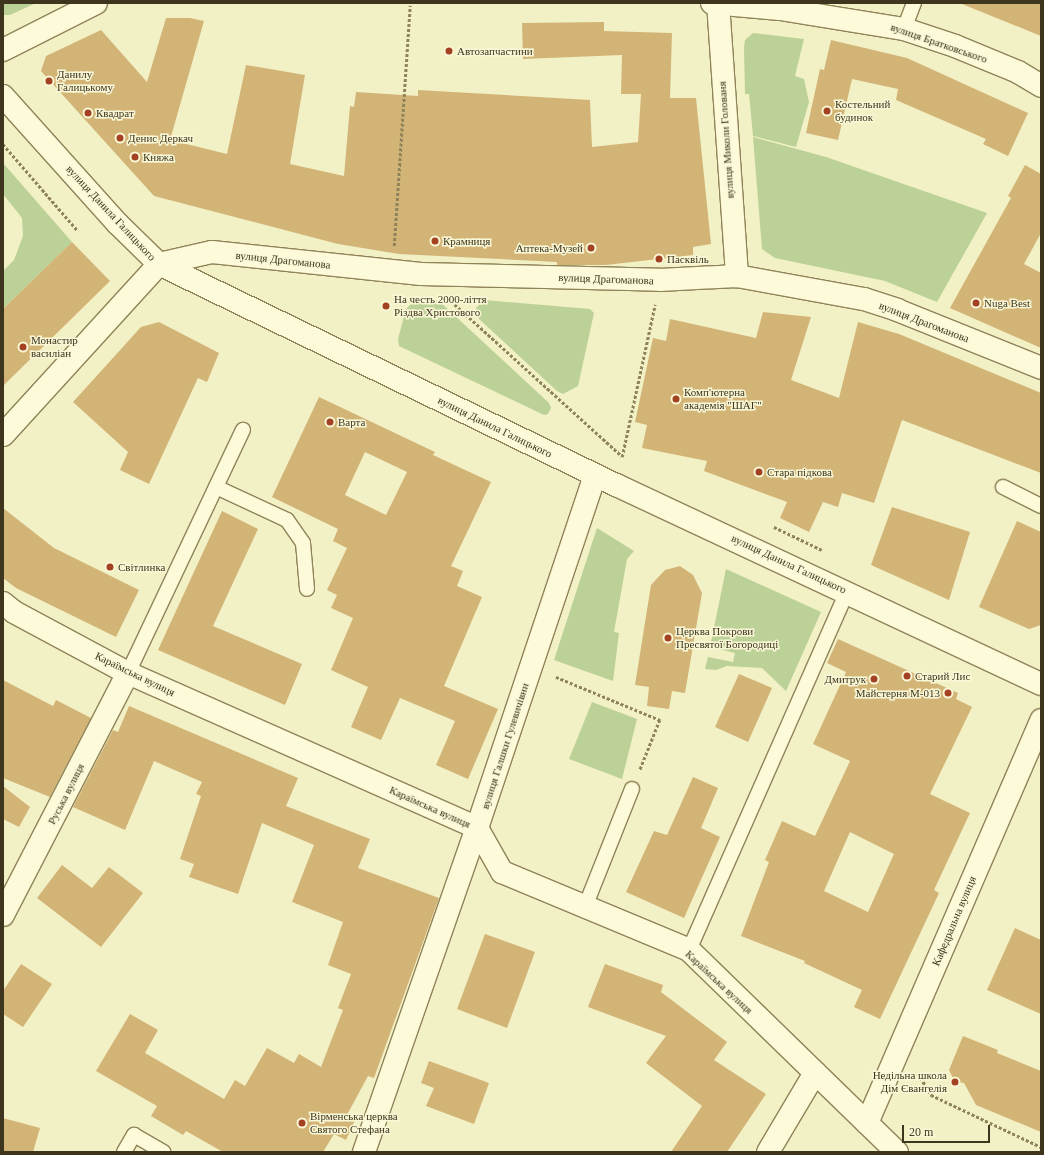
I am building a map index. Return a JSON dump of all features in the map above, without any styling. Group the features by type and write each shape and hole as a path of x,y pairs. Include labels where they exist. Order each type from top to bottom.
{"street":[{"path":"3,50 96,3"},
{"name":"вулиця Братковського","path":"712,3 780,9 904,30 1004,66 1041,86"},
{"name":"вулиця Миколи Голованя","path":"718,3 737,276"},
{"name":"вулиця Данила Галицького","path":"3,96 118,224 159,264 595,475 1041,684"},
{"name":"вулиця Драгоманова","path":"159,264 212,252 421,274 660,280 737,276 870,301 897,310 1041,368"},
{"path":"3,435 159,264"},
{"name":"вулиця Галшки Гулевичівни","path":"364,1152 477,828 595,475"},
{"name":"Караїмська вулиця","path":"3,603 14,612 128,673 477,828 502,872 689,950 897,1152"},
{"name":"Руська вулиця","path":"3,915 128,673"},
{"name":"Кафедральна вулиця","path":"867,1123 1041,720"},
{"path":"768,1152 815,1073"}],"lane":[{"path":"904,30 914,3"},
{"path":"128,673 243,430"},
{"path":"216,487 287,520 303,543 307,589"},
{"path":"1003,487 1041,506"},
{"path":"689,950 847,592"},
{"path":"584,907 632,789"},
{"path":"124,1152 134,1134 164,1152"}],"path":[{"path":"393,272 410,6"},
{"path":"3,144 78,231"},
{"path":"421,274 622,456"},
{"path":"616,485 660,280"},
{"path":"772,526 822,550"},
{"path":"531,668 660,720 632,789"},
{"path":"916,1070 931,1095 1041,1147"}],"green space":[{"path":"3,3 36,3 10,15 3,15"},
{"path":"753,33 804,39 795,76 804,79 809,102 796,147 753,136 749,94 745,94 744,48 745,40"},
{"path":"753,137 826,157 987,213 937,302 885,281 775,258 762,249"},
{"path":"3,163 72,242 3,309 3,271 14,260 23,236 22,218 3,194"},
{"path":"417,298 440,302 549,403 551,408 548,414 544,415 399,346 398,339 406,309"},
{"path":"484,300 590,309 594,313 578,386 563,394 557,391 479,319 476,308"},
{"path":"597,528 634,551 627,559 614,632 619,633 613,681 554,660"},
{"path":"726,569 821,612 786,691 762,668 727,666 716,670 705,669 708,657 733,662 735,653 710,647"},
{"path":"592,702 637,719 622,779 569,759"}],"building":[{"path":"962,3 1041,3 1041,36 962,4"},
{"path":"166,18 190,18 204,21 170,140 227,154 246,65 305,75 290,164 344,176 350,106 354,107 356,92 418,96 418,90 590,100 592,147 638,142 641,94 621,94 622,55 523,59 522,23 604,22 604,31 672,33 670,98 696,98 711,244 693,247 693,255 606,265 557,265 557,262 399,254 338,244 154,196 41,71 46,56 101,30 147,82"},
{"path":"831,40 907,58 1028,113 1008,156 983,144 986,139 896,100 898,89 852,79 838,140 806,133 820,69 824,70"},
{"path":"1025,165 1041,174 1041,233 1024,264 1041,273 1041,348 950,308 1011,198 1008,196"},
{"name":"Монастир василіан","path":"72,242 110,281 3,386 3,309"},
{"path":"763,312 811,317 791,380 839,398 858,322 899,334 1041,393 1041,473 902,420 874,503 842,493 838,507 823,502 809,532 780,518 787,502 704,471 707,461 642,448 647,425 635,422 653,338 666,341 670,319 756,338"},
{"path":"159,322 219,353 207,382 198,378 149,484 120,470 128,452 73,402 141,327"},
{"path":"319,397 435,452 433,455 491,482 451,566 463,571 457,586 482,597 444,686 498,709 468,779 436,765 455,721 400,698 381,740 351,727 368,687 331,670 353,618 331,608 337,595 327,590 347,548 333,541 338,529 272,497","holes":["365,452 407,472 386,515 345,495"]},
{"path":"892,507 970,532 949,600 871,565"},
{"path":"3,508 54,548 139,590 116,637 16,588 3,578"},
{"path":"222,511 258,529 213,626 302,664 285,705 158,650"},
{"path":"1017,521 1041,532 1041,625 1029,629 979,607"},
{"name":"Церква Покрови Пресвятої Богородиці","path":"680,566 693,575 702,593 685,693 672,691 669,709 647,706 649,687 635,685 651,585 665,570"},
{"path":"838,639 958,693 956,699 972,707 930,794 970,813 934,890 939,893 880,1019 854,1007 862,990 804,963 805,961 741,936 769,862 765,860 782,821 815,836 850,761 813,744 846,672 827,663","holes":["850,832 894,854 868,912 824,891"]},
{"path":"739,674 772,688 748,742 715,727"},
{"path":"3,680 53,706 56,700 91,718 50,797 3,778"},
{"path":"129,706 298,778 286,806 370,839 358,868 439,898 374,1078 368,1076 348,1113 356,1118 346,1140 334,1134 323,1152 223,1152 186,1131 183,1135 151,1116 157,1106 96,1071 130,1014 158,1030 145,1053 224,1099 235,1080 245,1086 267,1048 294,1063 299,1054 321,1067 343,1010 338,1008 351,974 328,965 343,922 292,902 314,845 262,823 238,894 189,877 194,864 180,859 201,796 196,794 202,782 154,761 125,830 73,807 113,730 118,732"},
{"path":"693,777 718,788 701,828 720,837 684,918 626,892 654,831 667,835"},
{"path":"3,786 30,807 19,827 3,819"},
{"path":"62,865 92,888 109,867 143,893 101,947 37,898"},
{"path":"1015,928 1041,940 1041,1014 987,990"},
{"path":"485,934 535,952 507,1028 457,1009"},
{"path":"21,964 52,984 23,1027 3,1014 3,991"},
{"path":"605,964 663,985 661,992 727,1042 714,1060 766,1094 727,1152 671,1152 702,1106 646,1063 666,1036 588,1007"},
{"path":"963,1036 998,1050 997,1053 1041,1071 1041,1132 976,1105 964,1083 955,1082 949,1070"},
{"path":"429,1061 489,1083 474,1124 426,1106 434,1088 421,1083"},
{"path":"3,1118 40,1128 33,1152 3,1152"}],"place":[{"name":"Автозапчастини","path":"449,51"},
{"name":"Данилу Галицькому","path":"49,81"},
{"name":"Костельний будинок","path":"827,111"},
{"name":"Квадрат","path":"88,113"},
{"name":"Денис Деркач","path":"120,138"},
{"name":"Княжа","path":"135,157"},
{"name":"Крамниця","path":"435,241"},
{"name":"Аптека-Музей","path":"591,248"},
{"name":"Пасквіль","path":"659,259"},
{"name":"Nuga Best","path":"976,303"},
{"name":"На честь 2000-ліття Різдва Христового","path":"386,306"},
{"name":"Монастир василіан","path":"23,347"},
{"name":"Комп'ютерна академія \"ШАГ\"","path":"676,399"},
{"name":"Варта","path":"330,422"},
{"name":"Стара підкова","path":"759,472"},
{"name":"Світлинка","path":"110,567"},
{"name":"Церква Покрови Пресвятої Богородиці","path":"668,638"},
{"name":"Старий Лис","path":"907,676"},
{"name":"Дмитрук","path":"874,679"},
{"name":"Майстерня М-013","path":"948,693"},
{"name":"Недільна школа Дім Євангелія","path":"955,1082"},
{"name":"Вірменська церква Святого Стефана","path":"302,1123"}]}
